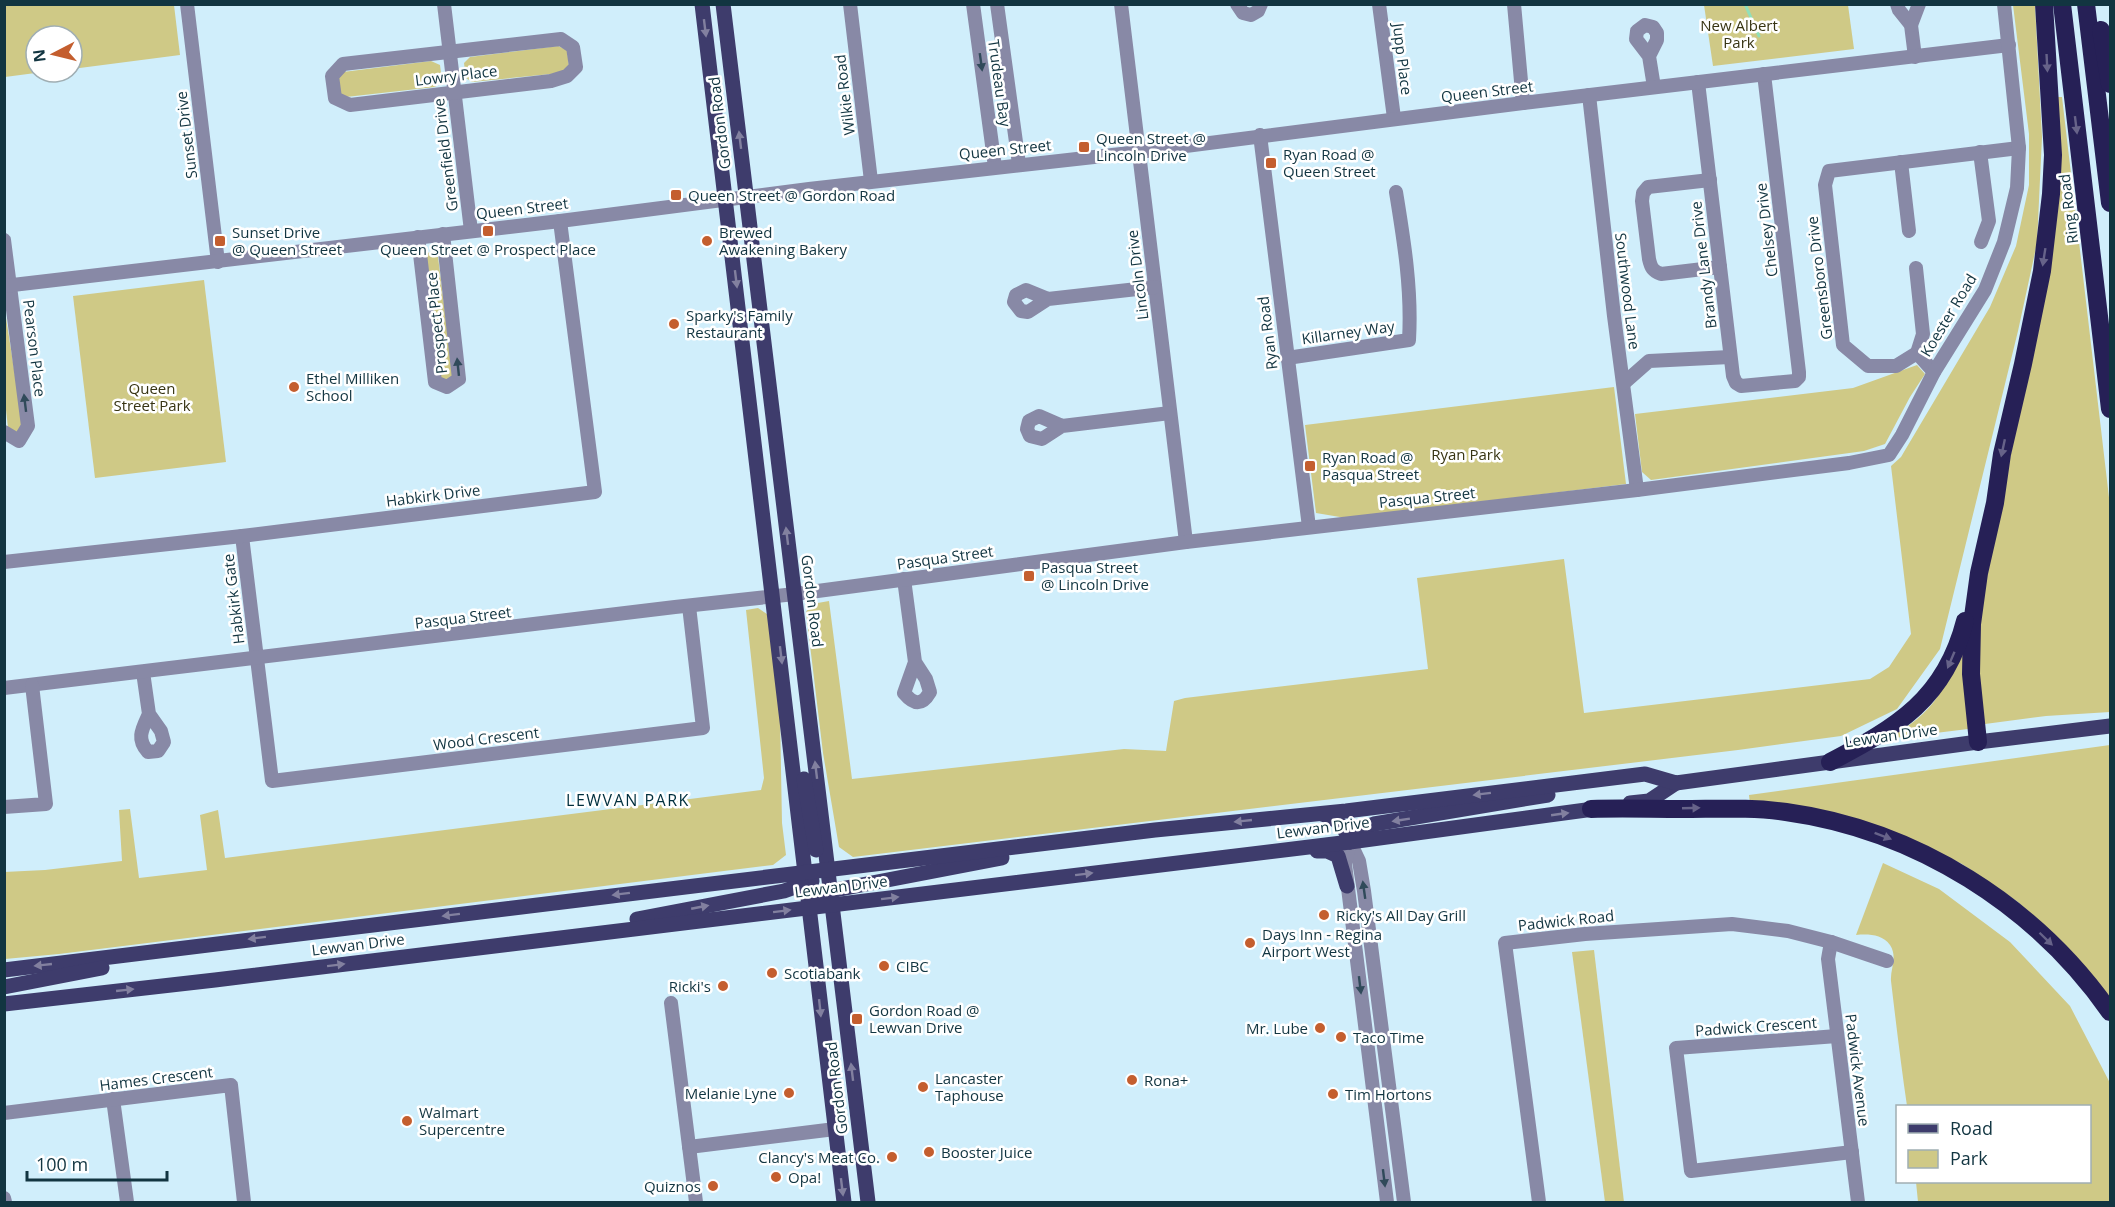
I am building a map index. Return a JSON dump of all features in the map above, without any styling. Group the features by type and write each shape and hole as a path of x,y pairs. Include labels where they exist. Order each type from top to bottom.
{"highway":[{"path":"1978,742 1971,674 1972,624 1979,573 1995,503 2002,454 2042,271 2049,212 2053,155 2044,4"},
{"name":"Ring Road","path":"2062,4 2110,409"},
{"path":"2086,4 2110,203"},
{"path":"2097,4 2110,84"},
{"path":"1830,762 1892,727 1920,704 1936,687 1948,669 1964,625 1995,503"},
{"path":"1591,809 1723,807 1767,810 1830,820 1893,840 1958,871 2015,911 2073,966 2110,1012"}],"main road":[{"name":"Gordon Road","path":"702,4 788,714 815,874 828,896 868,1203"},
{"name":"Gordon Road","path":"723,4 795,594 815,874 808,908 844,1203"},
{"name":"Lewvan Drive","path":"4,970 219,942 815,874 1155,830 1322,813 1644,774 1676,783 2110,726"},
{"path":"1322,813 1334,817 1346,831 1350,842 1363,828 1374,824 1577,790 1644,774"},
{"name":"Lewvan Drive","path":"828,896 1350,842 1649,801 1676,783"},
{"path":"808,908 811,899 1155,830"},
{"path":"1240,855 1327,851 1338,856 1347,886"},
{"path":"498,945 784,891 815,874"},
{"name":"Lewvan Drive","path":"4,1004 808,908"},
{"path":"4,987 219,942"}],"street":[{"name":"Sunset Drive","path":"187,4 218,261"},
{"name":"Greenfield Drive","path":"444,4 471,231"},
{"name":"Wilkie Road","path":"850,4 871,181"},
{"name":"Trudeau Bay","path":"973,4 995,167"},
{"name":"Trudeau Bay","path":"997,4 1019,164"},
{"name":"Lincoln Drive","path":"1121,4 1186,542"},
{"path":"1237,4 1243,13 1251,15 1258,11 1261,4"},
{"name":"Jupp Place","path":"1379,4 1394,118"},
{"path":"1514,4 1523,103"},
{"path":"1897,4 1911,25"},
{"path":"1915,57 1911,25 1919,4"},
{"name":"Koester Road","path":"1889,455 1902,435 1934,372 1985,290 2004,242 2017,188 2019,148 2004,4"},
{"name":"Lowry Place","path":"545,39 561,39 573,47 576,67 567,76 552,81 454,91 350,105 335,98 332,76 343,64 449,50 545,39"},
{"name":"Queen Street","path":"7,286 560,221 871,181 1139,152 1394,118 2009,45"},
{"path":"1649,56 1654,87"},
{"name":"Chelsey Drive","path":"1764,74 1799,372 1799,377 1795,381"},
{"name":"Brandy Lane Drive","path":"1698,82 1733,376 1736,383 1741,386 1795,381"},
{"name":"Southwood Lane","path":"1589,95 1614,316 1637,490"},
{"name":"Ryan Road","path":"1260,135 1309,527"},
{"name":"Greensboro Drive","path":"1917,353 1896,366 1868,366 1843,345 1825,185 1830,171 2019,148"},
{"path":"1980,153 1989,221 1981,242"},
{"path":"1901,162 1909,231"},
{"path":"1710,180 1648,187 1643,193 1642,201 1649,259 1655,272 1661,274 1720,267"},
{"name":"Killarney Way","path":"1287,358 1409,340 1408,262 1396,192"},
{"name":"Habkirk Drive","path":"4,562 242,536 595,492 560,221"},
{"name":"Prospect Place","path":"418,237 435,382 447,387 459,379 443,234"},
{"name":"Pearson Place","path":"4,240 7,286 28,426 19,441 4,432"},
{"path":"1916,268 1923,334 1917,353 1934,372"},
{"path":"1048,299 1155,287"},
{"path":"1624,383 1648,361 1730,357"},
{"path":"1062,426 1170,413"},
{"name":"Pasqua Street","path":"4,688 773,597 1186,542 1637,490 1849,463 1889,455"},
{"name":"Habkirk Gate","path":"242,536 257,659"},
{"path":"904,579 915,662"},
{"name":"Wood Crescent","path":"257,659 272,781 704,728 689,606"},
{"path":"143,672 149,714"},
{"path":"4,807 46,804 32,685"},
{"path":"1350,842 1345,864 1347,886 1387,1203"},
{"path":"1350,842 1359,861 1364,891 1404,1203"},
{"name":"Padwick Road","path":"1539,1203 1505,943 1585,934 1732,924 1788,931 1831,942 1887,961"},
{"name":"Padwick Avenue","path":"1831,942 1828,959 1857,1203"},
{"path":"671,1003 696,1203"},
{"name":"Padwick Crescent","path":"1837,1036 1676,1048 1691,1171 1852,1152"},
{"name":"Hames Crescent","path":"4,1113 231,1085 244,1203"},
{"path":"113,1099 127,1203"},
{"path":"689,1147 835,1129"}],"green space":[{"path":"4,5 174,5 180,55 84,67 84,24 24,24 24,74 5,77"},
{"name":"New Albert Park","path":"1704,5 1848,5 1854,49 1713,66"},
{"path":"2013,5 2035,5 2042,137 2037,243 2018,331 1940,649 1897,709 1841,736 1738,750 853,857 839,847 823,753 806,612 812,604 829,601 852,779 1124,749 1166,751 1174,701 1428,669 1417,578 1564,559 1584,713 1870,679 1889,667 1911,634 1891,466 1901,457 1990,307 2016,246 2029,185 2029,134"},
{"path":"558,46 567,50 569,66 561,73 472,82 466,78 464,63 470,57"},
{"path":"431,61 440,65 442,81 435,87 346,97 339,93 337,78 343,72"},
{"path":"2056,97 2062,97 2110,506 2110,712 2046,716 1985,724 1982,715 1978,664 1980,624 1986,576 2033,345"},
{"path":"433,251 438,257 453,375 447,381 440,379 425,254"},
{"name":"Queen Street Park","path":"204,280 226,462 95,478 73,296"},
{"path":"4,305 23,426 18,433 8,428 5,401"},
{"path":"1917,365 1925,374 1885,444 1864,451 1651,480 1642,472 1635,414 1853,388"},
{"name":"Ryan Park","path":"1614,387 1626,484 1346,518 1316,513 1305,425"},
{"path":"758,608 770,616 780,715 782,823 786,855 773,865 5,959 4,872 45,870 122,861 119,810 130,809 139,878 207,870 200,815 218,810 225,858 761,790 764,778 746,610"},
{"path":"1966,626 1968,729 1895,738 1894,734 1923,714 1934,702 1949,675"},
{"path":"2110,745 2110,998 2053,934 2018,902 1962,864 1902,835 1836,813 1750,804 1749,795"},
{"path":"1883,863 1939,889 2010,942 2070,1006 2110,1083 2110,1202 1918,1202 1916,1183 2091,1183 2091,1105 1907,1105 1891,981 1894,958 1892,950 1887,941 1879,937 1856,935"},
{"path":"1594,950 1624,1202 1605,1202 1572,952"}],"waterway":[{"path":"1745,4 1759,36"}],"place":[{"name":"Queen Street @ Lincoln Drive","path":"1084,147"},
{"name":"Ryan Road @ Queen Street","path":"1271,163"},
{"name":"Queen Street @ Gordon Road","path":"676,195"},
{"name":"Queen Street @ Prospect Place","path":"488,231"},
{"name":"Sunset Drive @ Queen Street","path":"220,241"},
{"name":"Brewed Awakening Bakery","path":"707,241"},
{"name":"Sparky's Family Restaurant","path":"674,324"},
{"name":"Ethel Milliken School","path":"294,387"},
{"name":"Ryan Road @ Pasqua Street","path":"1310,466"},
{"name":"Pasqua Street @ Lincoln Drive","path":"1029,576"},
{"name":"Ricky's All Day Grill","path":"1324,915"},
{"name":"Days Inn - Regina Airport West","path":"1250,943"},
{"name":"CIBC","path":"884,966"},
{"name":"Scotiabank","path":"772,973"},
{"name":"Ricki's","path":"723,986"},
{"name":"Gordon Road @ Lewvan Drive","path":"857,1019"},
{"name":"Mr. Lube","path":"1320,1028"},
{"name":"Taco Time","path":"1341,1037"},
{"name":"Rona+","path":"1132,1080"},
{"name":"Lancaster Taphouse","path":"923,1087"},
{"name":"Melanie Lyne","path":"789,1093"},
{"name":"Tim Hortons","path":"1333,1094"},
{"name":"Walmart Supercentre","path":"407,1121"},
{"name":"Booster Juice","path":"929,1152"},
{"name":"Clancy's Meat Co.","path":"892,1157"},
{"name":"Opa!","path":"776,1177"},
{"name":"Quiznos","path":"713,1186"}],"district":[{"name":"LEWVAN PARK","path":"628,800"}]}
